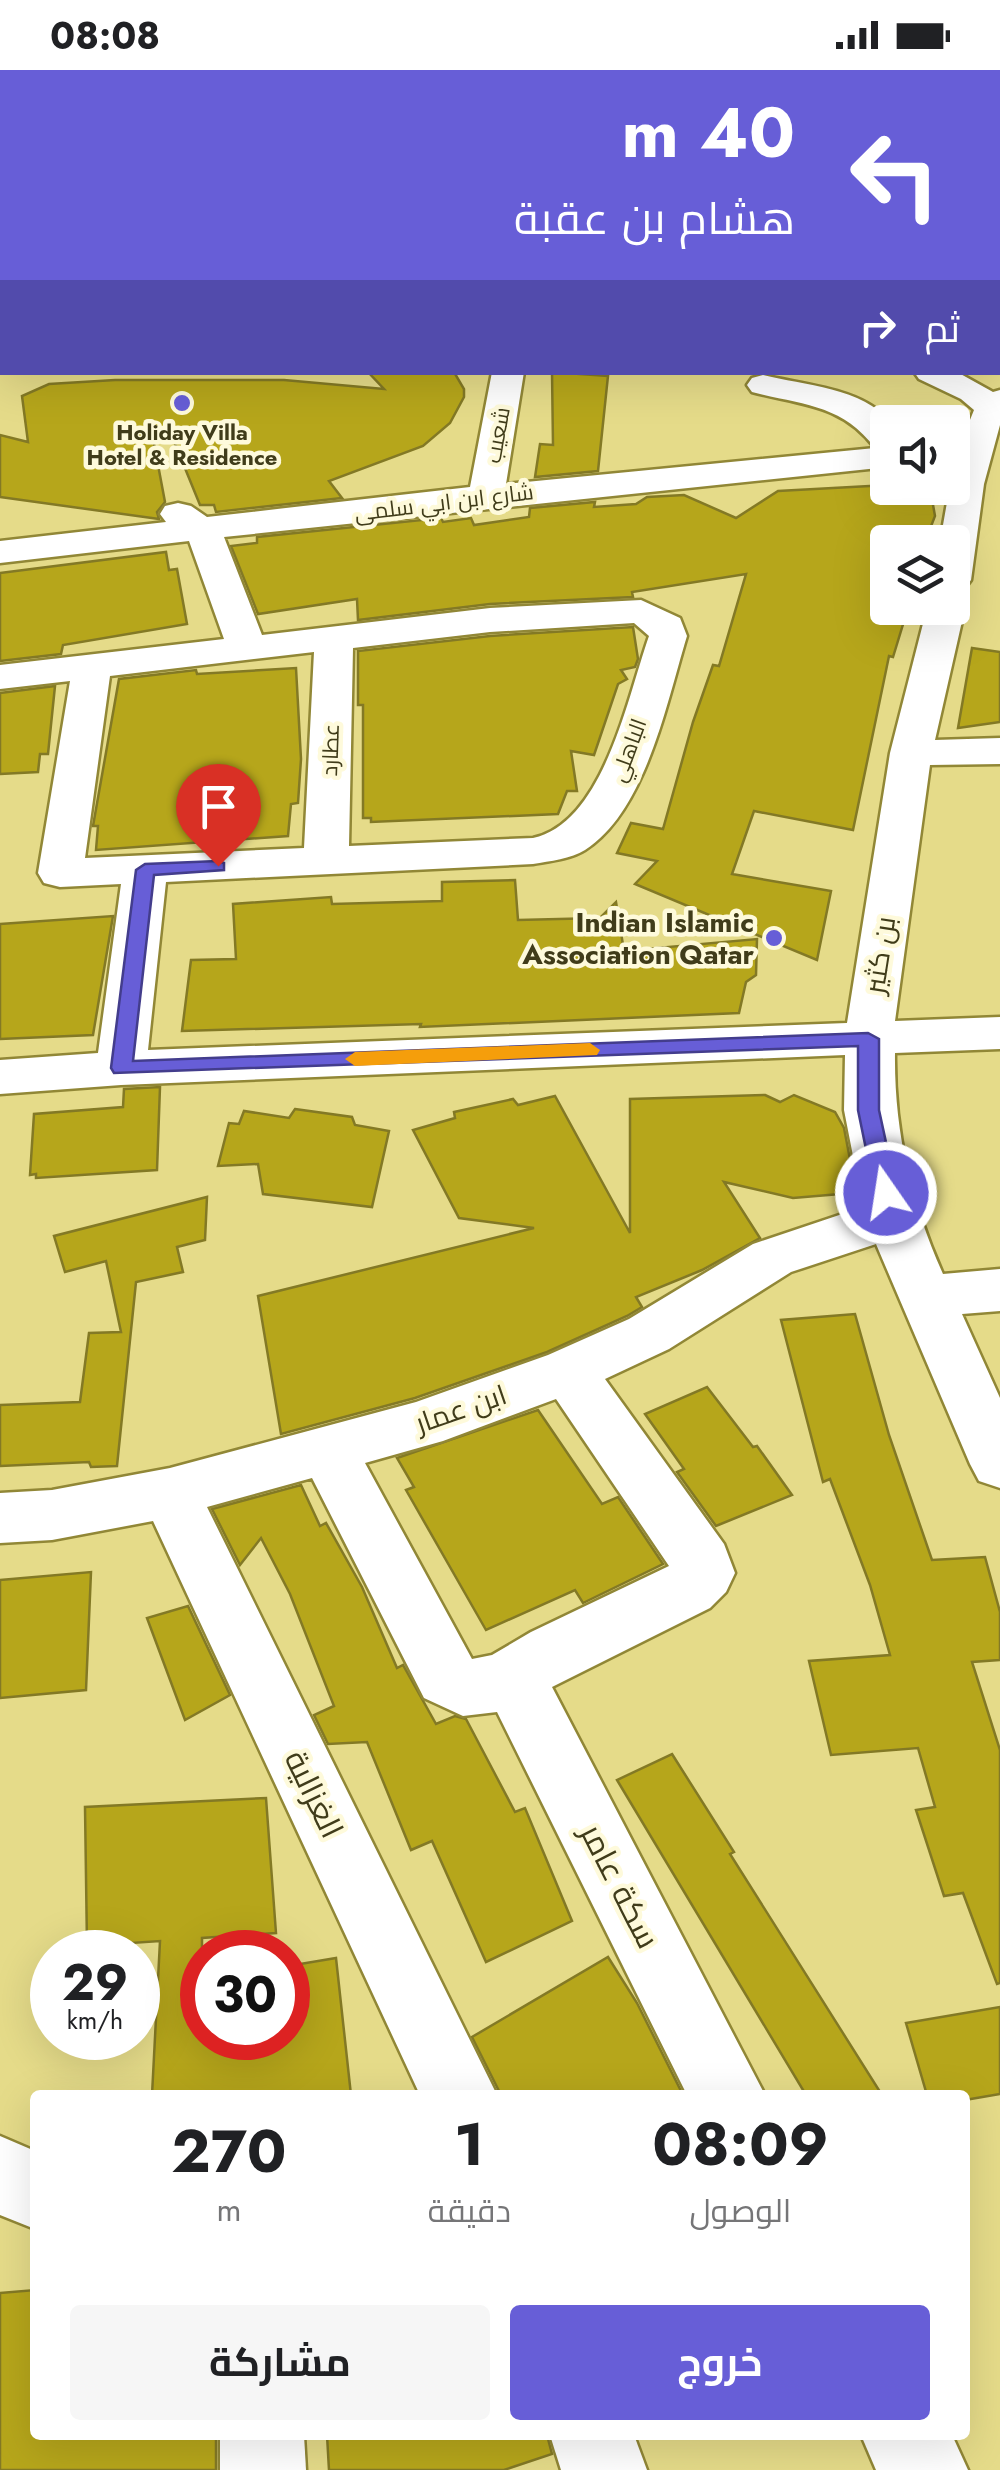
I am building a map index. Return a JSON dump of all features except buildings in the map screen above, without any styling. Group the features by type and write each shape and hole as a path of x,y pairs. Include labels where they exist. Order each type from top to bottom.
{"street":[{"name":"شعيب","path":"486,496 507,375"},
{"path":"936,375 973,392 994,410 970,456"},
{"path":"763,384 847,406 870,418"},
{"path":"823,402 813,409 810,421 843,461"},
{"name":"شارع ابن ابي سلمى","path":"7,543 870,459"},
{"path":"970,476 1000,506"},
{"path":"191,522 248,650"},
{"name":"الباهلي","path":"0,676 490,620 641,612 666,626 668,636 615,788 572,839 533,851 60,873 92,666"},
{"name":"بن كثير","path":"942,625 911,753 868,1039 868,1110 893,1222 1000,1464"},
{"name":"عطارد","path":"326,862 334,638"},
{"path":"911,753 1000,751"},
{"path":"122,1068 145,870"},
{"path":"0,1078 122,1068 1000,1034"},
{"name":"ابن عمار","path":"0,1518 52,1515 170,1493 422,1424 568,1371 649,1334 772,1258 862,1228 893,1222"},
{"path":"924,1296 1000,1290"},
{"path":"326,1450 446,1678 456,1686 476,1690 513,1676 554,1652 688,1589 704,1573 702,1563 568,1371"},
{"name":"الغزالية","path":"170,1493 457,2090"},
{"name":"سكة عامر","path":"513,1676 724,2090"},
{"path":"0,2174 30,2188"},
{"path":"262,2440 263,2470"},
{"path":"594,2440 604,2470"},
{"path":"906,2440 925,2470"}],"slow traffic":[{"path":"355,1059 590,1050"}],"place":[{"name":"Holiday Villa Hotel & Residence","path":"182,403"},
{"name":"Indian Islamic Association Qatar","path":"774,938"}],"route":[{"path":"218,866 145,870 122,1068 868,1039 868,1110 886,1193"}]}
